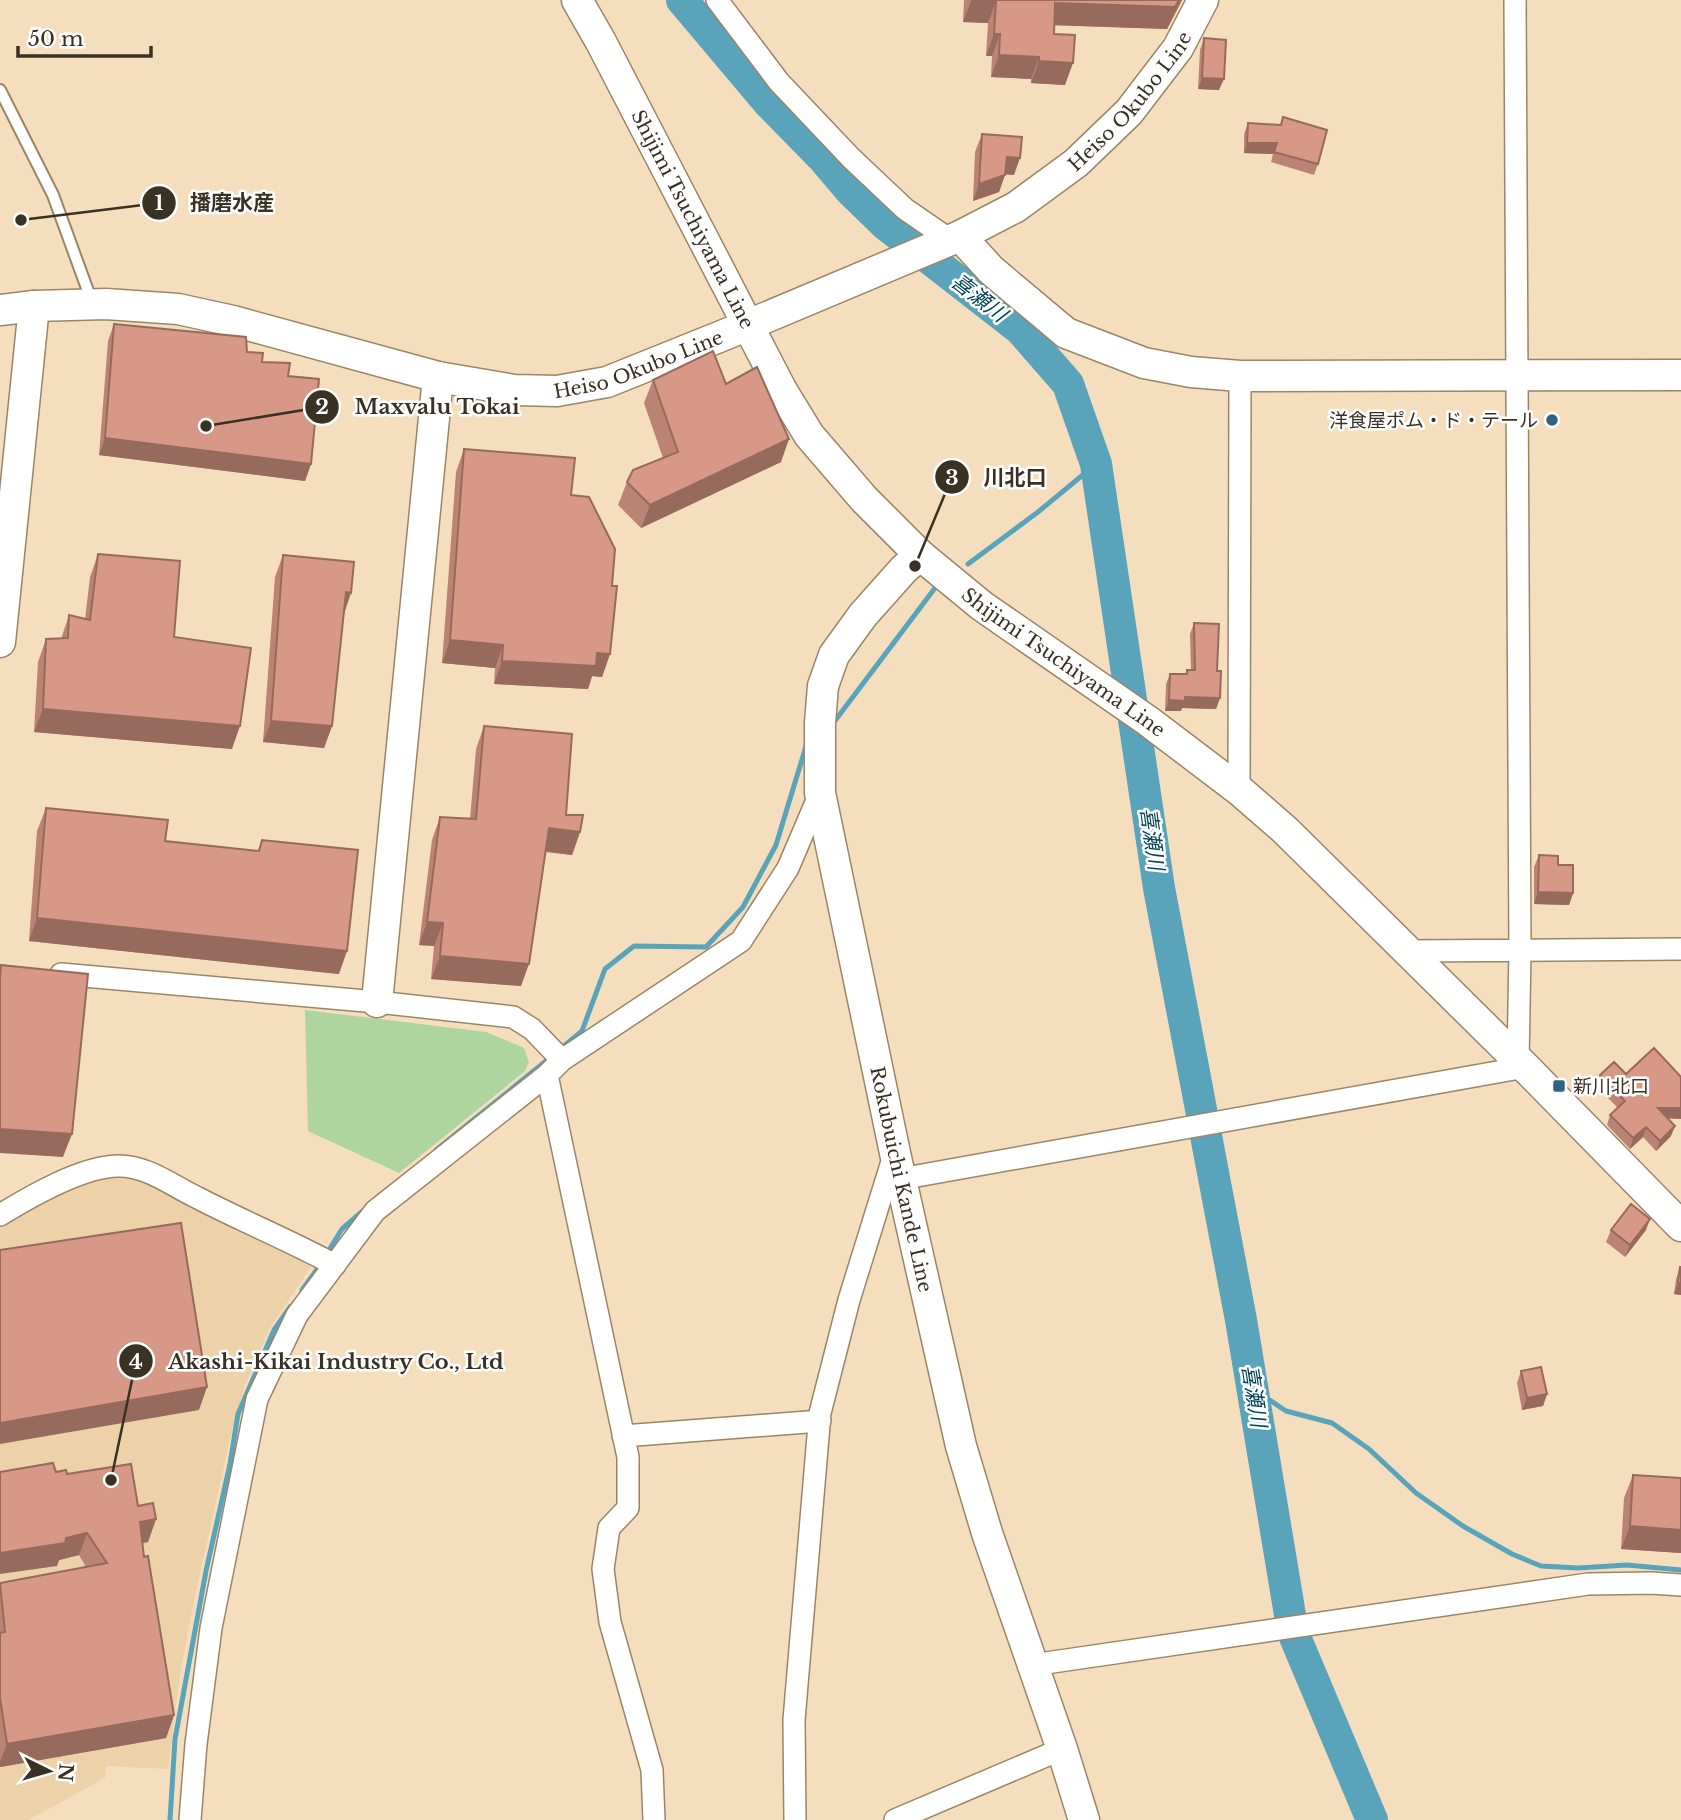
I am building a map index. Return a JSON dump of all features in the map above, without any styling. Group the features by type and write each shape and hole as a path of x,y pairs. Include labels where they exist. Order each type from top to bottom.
{"main road":[{"name":"Shijimi Tsuchiyama Line","path":"577,0 781,389 809,435 864,499 920,555 982,606 1115,696 1239,790 1285,830 1522,1064 1681,1226"},
{"name":"Heiso Okubo Line","path":"0,310 93,304 178,309 233,321 438,377 514,390 557,391 607,382 952,239 1016,207 1076,163 1129,112 1178,48 1203,0"},
{"path":"952,239 1066,333 1144,363 1191,372 1240,376 1681,375"},
{"path":"0,642 34,306"},
{"path":"377,1002 438,377"},
{"name":"Rokubuichi Kande Line","path":"920,555 863,615 834,655 823,686 820,793 897,1166 961,1446 987,1533 1084,1820"}],"street":[{"path":"717,0 779,82 851,158 905,209 952,239"},
{"path":"795,1820 794,1720 820,1421 849,1300 897,1166 1184,1128 1522,1064 1515,0"},
{"path":"1239,790 1240,376"},
{"path":"190,1820 196,1744 211,1628 257,1399 296,1315 375,1212 547,1075 562,1060 741,941 788,868 820,793"},
{"path":"1406,951 1681,949"},
{"path":"40,973 377,1002 513,1017 532,1029 562,1060"},
{"path":"547,1075 628,1457 628,1508 608,1528 603,1569 610,1622 652,1770 654,1820"},
{"path":"0,1215 40,1191 99,1168 120,1166 148,1171 196,1198 335,1265"},
{"path":"624,1436 820,1421"},
{"path":"1032,1665 1588,1584 1681,1585"},
{"path":"895,1820 1062,1749"}],"lane":[{"path":"0,90 53,195 93,304"}],"shaded area":[{"path":"126,1171 212,1214 239,1233 287,1249 311,1267 270,1328 244,1388 193,1605 179,1681 168,1769 106,1766 105,1778 28,1820 0,1820 0,1225 51,1196"}],"green space":[{"path":"305,1010 486,1032 524,1048 529,1062 525,1071 399,1173 308,1131"}],"building":[{"path":"971,0 1179,0 1175,7 1055,3 1054,34 1075,35 1073,63 1039,61 1039,57 999,55 1000,34 994,34 996,1"},
{"path":"1204,38 1226,40 1224,79 1202,78"},
{"path":"1283,117 1327,130 1318,164 1274,152 1277,143 1247,143 1248,123 1281,125"},
{"path":"982,134 1022,137 1020,158 1007,157 1005,175 979,184"},
{"path":"114,324 246,337 247,352 263,353 262,362 290,363 288,376 319,379 311,464 105,438"},
{"path":"713,351 726,384 757,367 789,439 650,505 627,482 633,470 678,452 653,380"},
{"path":"464,449 575,458 571,495 589,497 615,549 612,586 617,586 610,654 597,653 596,666 502,661 503,645 450,640"},
{"path":"98,554 180,561 174,637 251,648 240,726 43,709 46,639 68,638 69,615 90,620"},
{"path":"283,555 354,562 351,593 346,592 332,726 271,721"},
{"path":"1194,623 1219,624 1217,671 1221,671 1220,698 1185,697 1185,701 1169,700 1170,674 1187,674 1187,670 1195,670"},
{"path":"484,726 572,734 566,815 583,815 580,832 549,828 529,964 440,956 443,923 427,922 440,817 476,819"},
{"path":"46,808 168,820 165,841 259,851 262,840 358,850 347,951 37,918"},
{"path":"1539,855 1558,856 1558,865 1573,865 1573,893 1538,892"},
{"path":"1,965 88,974 72,1134 0,1129"},
{"path":"1654,1048 1681,1077 1681,1108 1658,1108 1675,1126 1660,1141 1646,1127 1633,1138 1610,1115 1625,1101 1600,1075 1614,1062 1626,1074"},
{"path":"1631,1204 1650,1219 1630,1245 1611,1230"},
{"path":"181,1223 207,1387 0,1423 0,1250"},
{"path":"1680,1267 1681,1283 1678,1283"},
{"path":"1541,1367 1547,1394 1527,1398 1521,1371"},
{"path":"53,1463 56,1472 66,1470 67,1474 131,1464 138,1506 153,1503 156,1519 140,1522 144,1557 148,1556 174,1715 7,1744 0,1698 0,1633 5,1632 0,1583 107,1563 87,1533 66,1538 65,1543 0,1553 0,1472"},
{"path":"1633,1475 1681,1478 1681,1530 1630,1526"}],"waterway":[{"name":"喜瀬川","path":"682,0 768,102 850,190 885,224 1020,329 1068,384 1096,464 1159,888 1241,1320 1290,1615 1295,1637 1372,1820"},
{"path":"968,564 1038,512 1096,464"},
{"path":"831,726 935,588"},
{"path":"558,1051 582,1031 605,969 634,946 706,947 743,907 776,845 807,743"},
{"path":"436,1150 551,1057"},
{"path":"326,1255 342,1229 364,1210"},
{"path":"302,1290 321,1264"},
{"path":"170,1820 175,1739 238,1414 274,1330 290,1307"},
{"path":"1253,1389 1286,1411 1332,1423 1369,1449 1416,1493 1463,1526 1512,1554 1541,1566 1578,1568 1627,1565 1681,1570"}],"place":[{"name":"播磨水産","path":"21,220"},
{"name":"洋食屋ポム・ド・テール","path":"1552,420"},
{"name":"Maxvalu Tokai","path":"206,426"},
{"name":"川北口","path":"915,566"},
{"name":"新川北口","path":"1559,1086"},
{"name":"Akashi-Kikai Industry Co., Ltd","path":"111,1480"}]}
